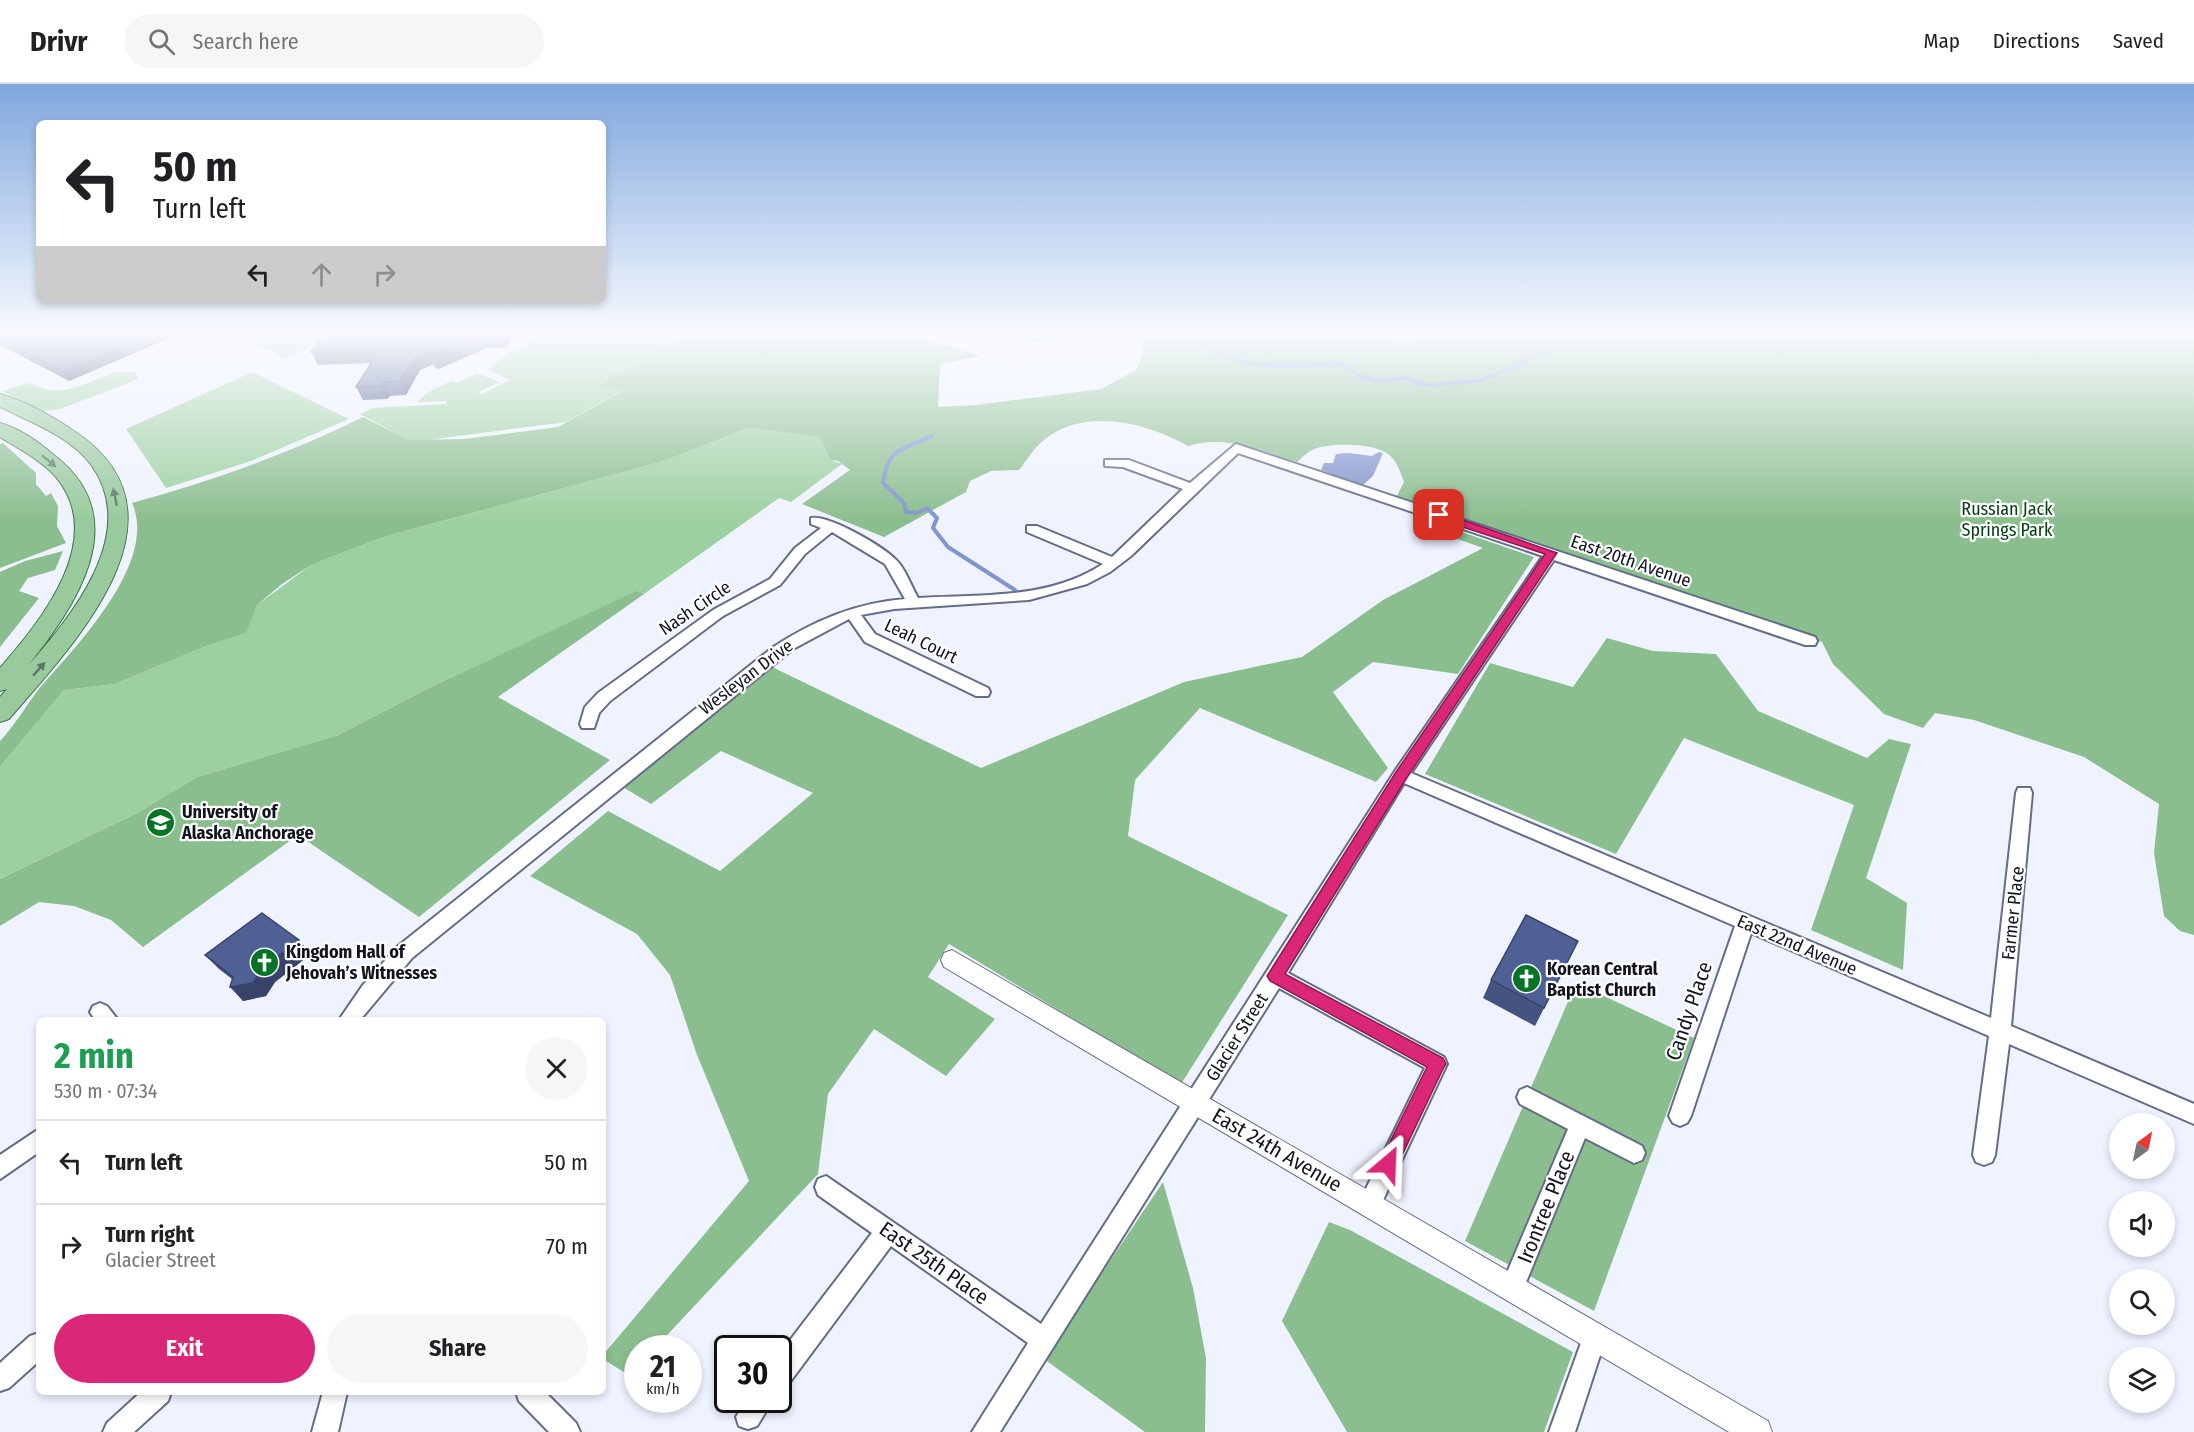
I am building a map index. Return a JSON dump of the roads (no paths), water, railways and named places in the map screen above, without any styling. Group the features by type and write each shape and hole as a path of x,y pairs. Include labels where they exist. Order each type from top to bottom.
{"main road":[{"path":"0,400 67,436 87,450 110,478 118,520 110,564 97,589 64,639 0,713"},
{"path":"0,429 33,449 66,476 83,510 84,529 82,549 68,591 32,647 0,682"}],"street":[{"name":"Wesleyan Drive","path":"351,1017 370,991 405,952 777,652 802,636 853,614 914,603 1011,600 1049,592 1085,580 1113,563 1236,448"},
{"name":"East 20th Avenue","path":"1236,448 1810,641"},
{"path":"1109,463 1125,463 1192,488"},
{"name":"Nash Circle","path":"588,724 591,711 604,697 718,613 775,582 822,525 842,531 890,561 914,603"},
{"path":"1032,529 1113,563"},
{"name":"Glacier Street","path":"985,1432 1042,1339 1196,1103 1401,776 1552,553"},
{"name":"Leah Court","path":"853,614 870,638 982,692"},
{"name":"East 22nd Avenue","path":"1401,776 2194,1114"},
{"name":"Farmer Place","path":"1984,1155 2000,1032 2024,793"},
{"name":"Candy Place","path":"1680,1116 1745,923"},
{"name":"East 24th Avenue","path":"952,960 1757,1432"},
{"path":"1275,976 1437,1064 1369,1204"},
{"path":"1527,1097 1634,1153"},
{"name":"Irontree Place","path":"1512,1288 1580,1125"},
{"path":"0,1168 36,1141"},
{"name":"East 25th Place","path":"826,1187 1042,1339"},
{"path":"792,1358 888,1231"},
{"path":"1562,1432 1594,1337"},
{"path":"0,1378 36,1348"},
{"path":"116,1432 156,1395"},
{"path":"325,1432 334,1395"},
{"path":"531,1395 567,1432"}],"water":[{"path":"1379,452 1383,453 1373,476 1362,486 1321,470 1324,463 1333,463 1336,454 1372,456"}],"waterway":[{"path":"932,436 898,451 889,462 883,483 904,503 906,512 917,513 927,508 937,518 933,528 948,547 1015,590"}],"place":[{"name":"University of Alaska Anchorage","path":"161,822"},
{"name":"Kingdom Hall of Jehovah’s Witnesses","path":"265,962"},
{"name":"Korean Central Baptist Church","path":"1526,979"}],"park label":[{"name":"Russian Jack Springs Park","path":"2007,519"}]}
